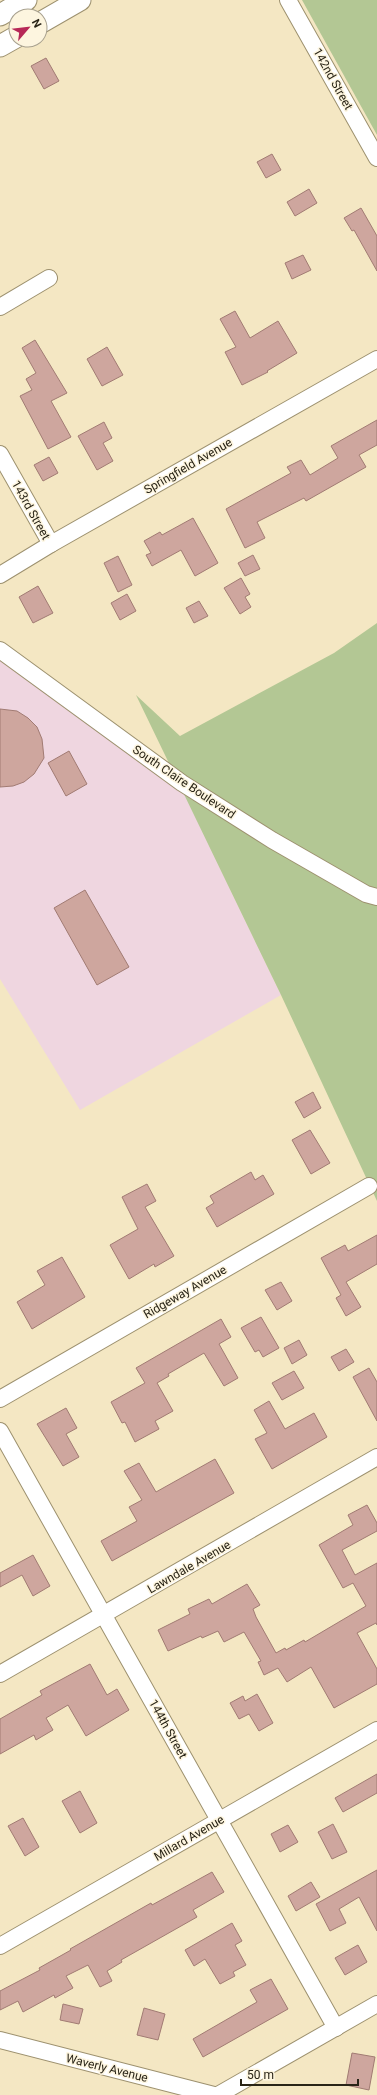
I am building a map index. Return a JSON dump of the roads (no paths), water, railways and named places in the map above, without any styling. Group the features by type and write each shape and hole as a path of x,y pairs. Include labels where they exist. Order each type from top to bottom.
{"main road":[{"path":"0,15 26,0"},
{"path":"48,18 80,0"}],"street":[{"name":"142nd Street","path":"288,0 377,158"},
{"path":"0,307 49,278"},
{"name":"Springfield Avenue","path":"0,575 51,544 377,359"},
{"name":"143rd Street","path":"0,454 51,544"},
{"name":"South Claire Boulevard","path":"0,650 182,783 272,840 366,894 377,897"},
{"name":"Ridgeway Avenue","path":"0,1399 369,1186"},
{"name":"144th Street","path":"0,1431 336,2028"},
{"name":"Lawndale Avenue","path":"0,1674 104,1616 377,1457"},
{"name":"Millard Avenue","path":"0,1946 377,1730"},
{"path":"218,2095 377,2004"},
{"name":"Waverly Avenue","path":"0,2040 214,2095"}]}
